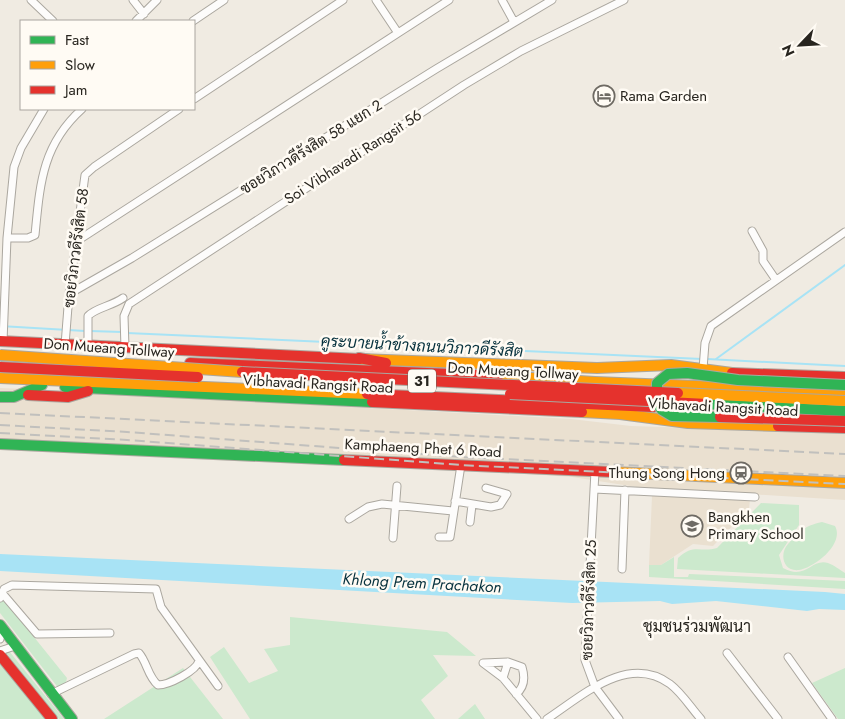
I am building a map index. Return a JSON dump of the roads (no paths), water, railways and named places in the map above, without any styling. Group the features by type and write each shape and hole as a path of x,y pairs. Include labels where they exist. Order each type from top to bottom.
{"main road":[{"name":"Vibhavadi Rangsit Road","path":"2,341 65,346 88,342 125,343 359,358 596,368 703,362 736,372 845,377"},
{"name":"Vibhavadi Rangsit Road","path":"2,341 196,363 426,371 595,382 845,392"},
{"name":"Don Mueang Tollway","path":"0,356 252,373 845,401"},
{"path":"359,358 426,371"},
{"name":"Don Mueang Tollway","path":"0,367 845,411"},
{"path":"845,385 738,380 687,373 668,374 656,383 654,395 657,406 672,416 845,421"},
{"name":"Vibhavadi Rangsit Road","path":"0,378 845,415"},
{"name":"Vibhavadi Rangsit Road","path":"0,383 620,414 688,423 845,428"},
{"path":"0,397 14,397 42,385"},
{"path":"28,395 68,397 93,389"},
{"path":"364,401 424,398"},
{"name":"Kamphaeng Phet 6 Road","path":"0,444 845,483"},
{"path":"1,626 51,694 72,719"},
{"path":"0,653 52,719"}],"street":[{"path":"31,0 51,20"},
{"path":"133,0 144,14"},
{"path":"137,20 156,0"},
{"path":"194,20 224,0"},
{"path":"195,98 343,0"},
{"path":"376,0 398,33"},
{"path":"77,241 449,0"},
{"path":"502,0 514,22"},
{"name":"ซอยวิภาวดีรังสิต 58 แยก 2","path":"69,294 132,258 552,0"},
{"name":"Soi Vibhavadi Rangsit 56","path":"125,343 124,329 128,304 464,85 521,51 624,0"},
{"path":"2,341 7,238 14,167 21,148 43,110"},
{"path":"7,238 28,238 36,235 40,185 47,158 64,126 81,110"},
{"name":"ซอยวิภาวดีรังสิต 58","path":"65,346 69,294 85,175 178,110"},
{"path":"752,231 763,251 763,261 776,280"},
{"path":"703,362 707,335 711,326 845,232"},
{"path":"88,342 88,316 91,313 114,305 123,298"},
{"path":"439,537 450,537 461,465"},
{"name":"ซอยวิภาวดีรังสิต 25","path":"595,471 585,660 595,687 619,719"},
{"path":"393,538 397,486"},
{"path":"454,501 491,507 500,505 507,494 486,488"},
{"path":"594,489 755,497"},
{"path":"622,569 626,490"},
{"path":"349,519 368,507 382,504 453,512"},
{"path":"470,522 472,505"},
{"path":"110,633 37,634 1,596 4,589 12,585 154,588 158,594 161,607 218,686"},
{"path":"0,639 1,626"},
{"path":"0,653 15,646"},
{"path":"51,694 134,654 139,653 158,685 167,683 196,668 200,661"},
{"path":"727,653 778,719"},
{"path":"788,657 832,719"},
{"path":"503,678 508,662"},
{"path":"516,694 521,690 524,675 522,667 508,662 483,663 503,678 516,694 537,719"},
{"path":"547,719 595,687 626,674 644,673 670,684 701,719"}],"water":[{"name":"Khlong Prem Prachakon","path":"0,554 825,592 845,594 845,610 819,609 807,611 716,601 672,604 660,601 572,603 0,571"}],"waterway":[{"path":"716,359 845,265"},
{"name":"คูระบายน้ำข้างถนนวิภาวดีรังสิต","path":"0,326 85,331"},
{"name":"คูระบายน้ำข้างถนนวิภาวดีรังสิต","path":"90,331 122,332"},
{"name":"คูระบายน้ำข้างถนนวิภาวดีรังสิต","path":"127,333 702,359"},
{"name":"คูระบายน้ำข้างถนนวิภาวดีรังสิต","path":"707,359 845,366"}],"railway":[{"path":"0,413 845,454"},
{"path":"0,425 127,432 461,457 845,476"},
{"path":"0,433 127,440 461,465 845,484"}],"place":[{"name":"Rama Garden","path":"604,96"},
{"name":"Thung Song Hong","path":"741,473"},
{"name":"Bangkhen Primary School","path":"692,526"}],"district":[{"name":"ชุมชนร่วมพัฒนา","path":"697,626"}]}
